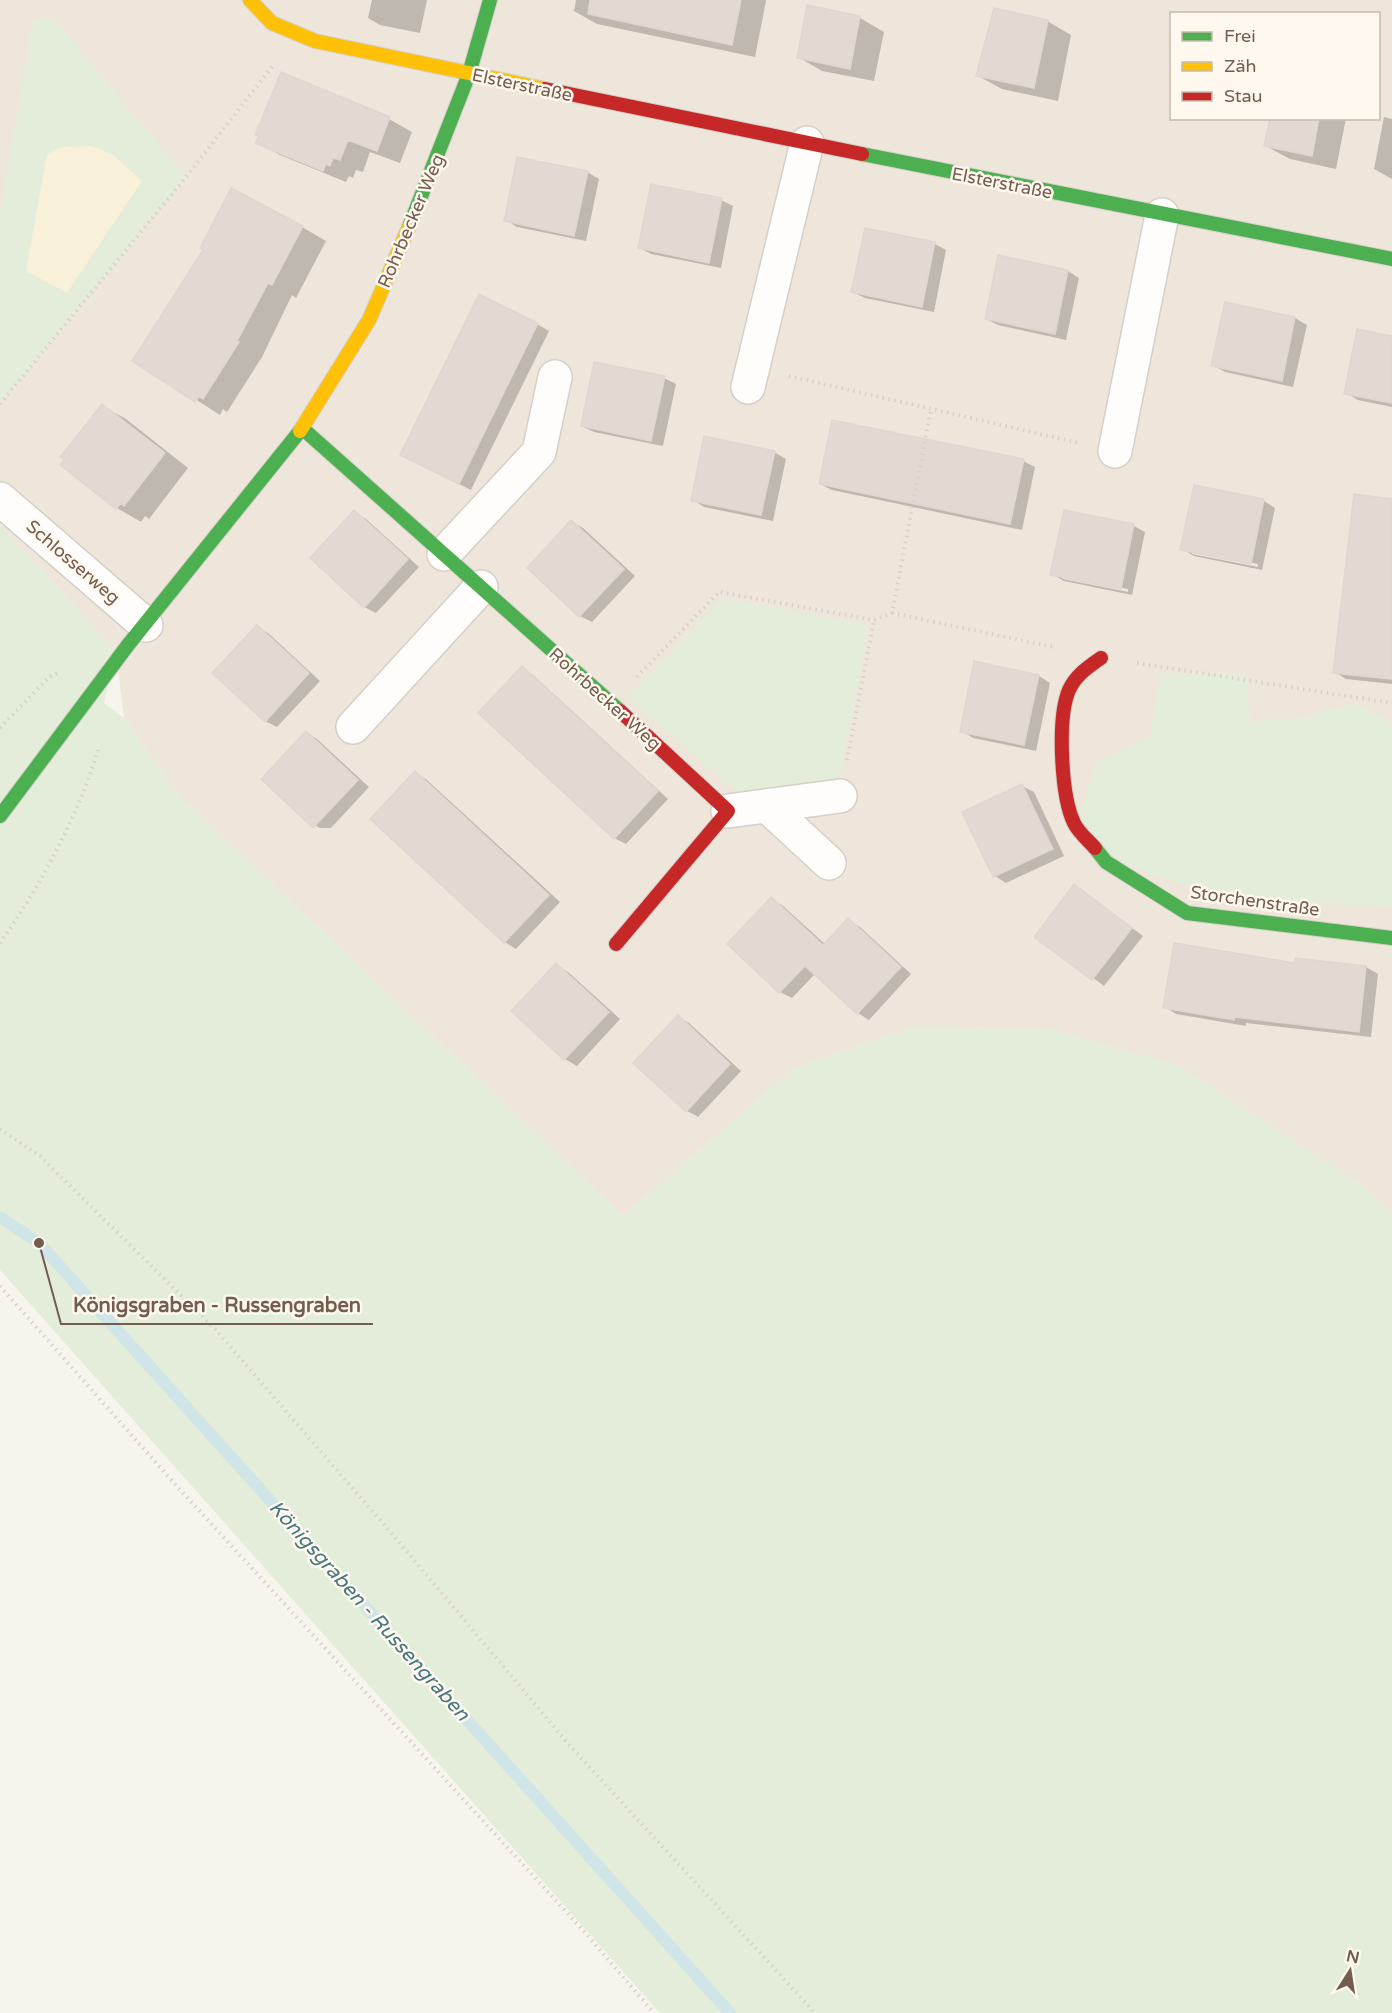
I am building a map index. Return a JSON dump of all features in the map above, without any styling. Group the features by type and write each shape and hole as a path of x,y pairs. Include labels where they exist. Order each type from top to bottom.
{"street":[{"name":"Elsterstraße","path":"250,0 272,24 315,41 1162,215 1392,259"},
{"name":"Rohrbecker Weg","path":"0,816 137,635 302,428 369,320 425,190 469,74 490,0"},
{"path":"750,377 807,143"},
{"path":"1115,452 1162,215"},
{"path":"444,554 539,452 555,377"},
{"name":"Rohrbecker Weg","path":"302,428 612,704 728,812"},
{"name":"Schlosserweg","path":"0,499 137,635"},
{"path":"353,727 481,587"},
{"name":"Storchenstraße","path":"1101,658 1080,673 1069,690 1061,717 1064,777 1074,823 1106,862 1187,913 1392,938"},
{"path":"616,945 728,812 840,796"},
{"path":"767,806 829,863"}],"path":[{"path":"0,404 186,177 297,34"},
{"path":"750,377 931,409 1115,452"},
{"path":"892,613 931,409"},
{"path":"612,704 719,592 874,620 892,613 1101,658 1392,703"},
{"path":"840,796 874,620"},
{"path":"0,943 32,898 91,775 100,742"},
{"path":"0,1129 40,1156 215,1329 401,1544 571,1747 815,2013"},
{"path":"0,1286 173,1482 582,1928 654,2013"}],"shaded area":[{"path":"0,0 1392,0 1392,1212 1357,1182 1050,1029 912,1028 795,1068 623,1216 179,796 124,718 116,652 0,524"}],"green space":[{"path":"52,17 186,177 0,404 0,216 33,20"},
{"path":"0,524 116,652 104,703 124,718 179,796 623,1216 795,1068 912,1028 1050,1029 1180,1066 1357,1182 1392,1212 1392,2013 660,2013 0,1270"},
{"path":"722,598 869,625 838,787 739,794 627,697"},
{"path":"1161,674 1246,674 1251,722 1299,718 1356,703 1392,724 1392,907 1286,900 1204,889 1166,879 1134,867 1106,848 1080,817 1096,764 1150,737"}],"sand":[{"path":"91,146 112,154 142,181 67,293 26,271 47,154 63,147"}],"building":[{"path":"590,0 741,0 732,45 588,14"},
{"path":"807,5 860,16 850,69 797,58"},
{"path":"994,8 1048,20 1034,88 976,76"},
{"path":"281,72 390,117 377,151 348,140 340,160 333,158 330,166 326,164 323,171 255,143 259,136 255,135"},
{"path":"1270,120 1319,120 1312,156 1264,146"},
{"path":"517,157 588,171 574,236 504,221"},
{"path":"651,184 722,198 709,263 638,248"},
{"path":"231,188 303,226 272,285 268,283 237,341 239,342 203,399 199,396 195,402 132,361 203,250 200,248"},
{"path":"865,228 935,242 922,307 851,292"},
{"path":"998,255 1068,270 1055,334 985,319"},
{"path":"479,294 538,323 459,484 400,455"},
{"path":"1225,302 1295,317 1282,381 1211,366"},
{"path":"1357,329 1392,336 1392,403 1344,394"},
{"path":"594,362 665,376 651,441 581,426"},
{"path":"102,404 165,453 124,506 121,503 116,509 60,465 64,460 60,457"},
{"path":"832,420 1024,459 1010,524 819,484"},
{"path":"704,436 775,451 761,515 691,501"},
{"path":"1194,485 1264,499 1251,564 1180,550"},
{"path":"1354,494 1392,499 1392,679 1333,673"},
{"path":"354,510 408,559 364,608 310,558"},
{"path":"1064,510 1134,524 1121,589 1050,575"},
{"path":"571,520 624,569 579,617 527,568"},
{"path":"257,625 309,673 265,722 212,673"},
{"path":"974,661 1039,675 1024,745 960,732"},
{"path":"522,666 658,791 614,839 478,713"},
{"path":"306,731 358,780 313,828 261,779"},
{"path":"415,771 549,895 504,943 370,819"},
{"path":"1022,784 1053,849 993,877 962,812"},
{"path":"1074,884 1132,928 1092,980 1034,937"},
{"path":"771,897 823,945 848,918 901,967 857,1014 805,966 779,993 727,944"},
{"path":"1174,943 1294,963 1295,958 1366,966 1359,1032 1235,1017 1234,1020 1163,1008"},
{"path":"556,963 609,1012 564,1060 511,1011"},
{"path":"678,1015 730,1064 686,1112 633,1063"}],"waterway":[{"name":"Königsgraben - Russengraben","path":"0,1217 39,1243 730,2013"}],"traffic: fast":[{"path":"409,227 469,74 490,0"},
{"path":"862,154 1392,259"},
{"path":"302,428 620,711"},
{"path":"0,816 128,645 300,431"},
{"path":"1095,848 1106,862 1187,913 1392,938"}],"traffic: slow":[{"path":"250,0 272,23 315,41 545,89"},
{"path":"300,431 369,320 409,227"}],"traffic: jam":[{"path":"545,89 862,154"},
{"path":"1095,848 1076,826 1070,811 1066,795 1062,737 1065,703 1069,690 1079,676 1101,658"},
{"path":"616,944 728,811 620,711"}],"place":[{"name":"Königsgraben - Russengraben","path":"39,1243"}]}
